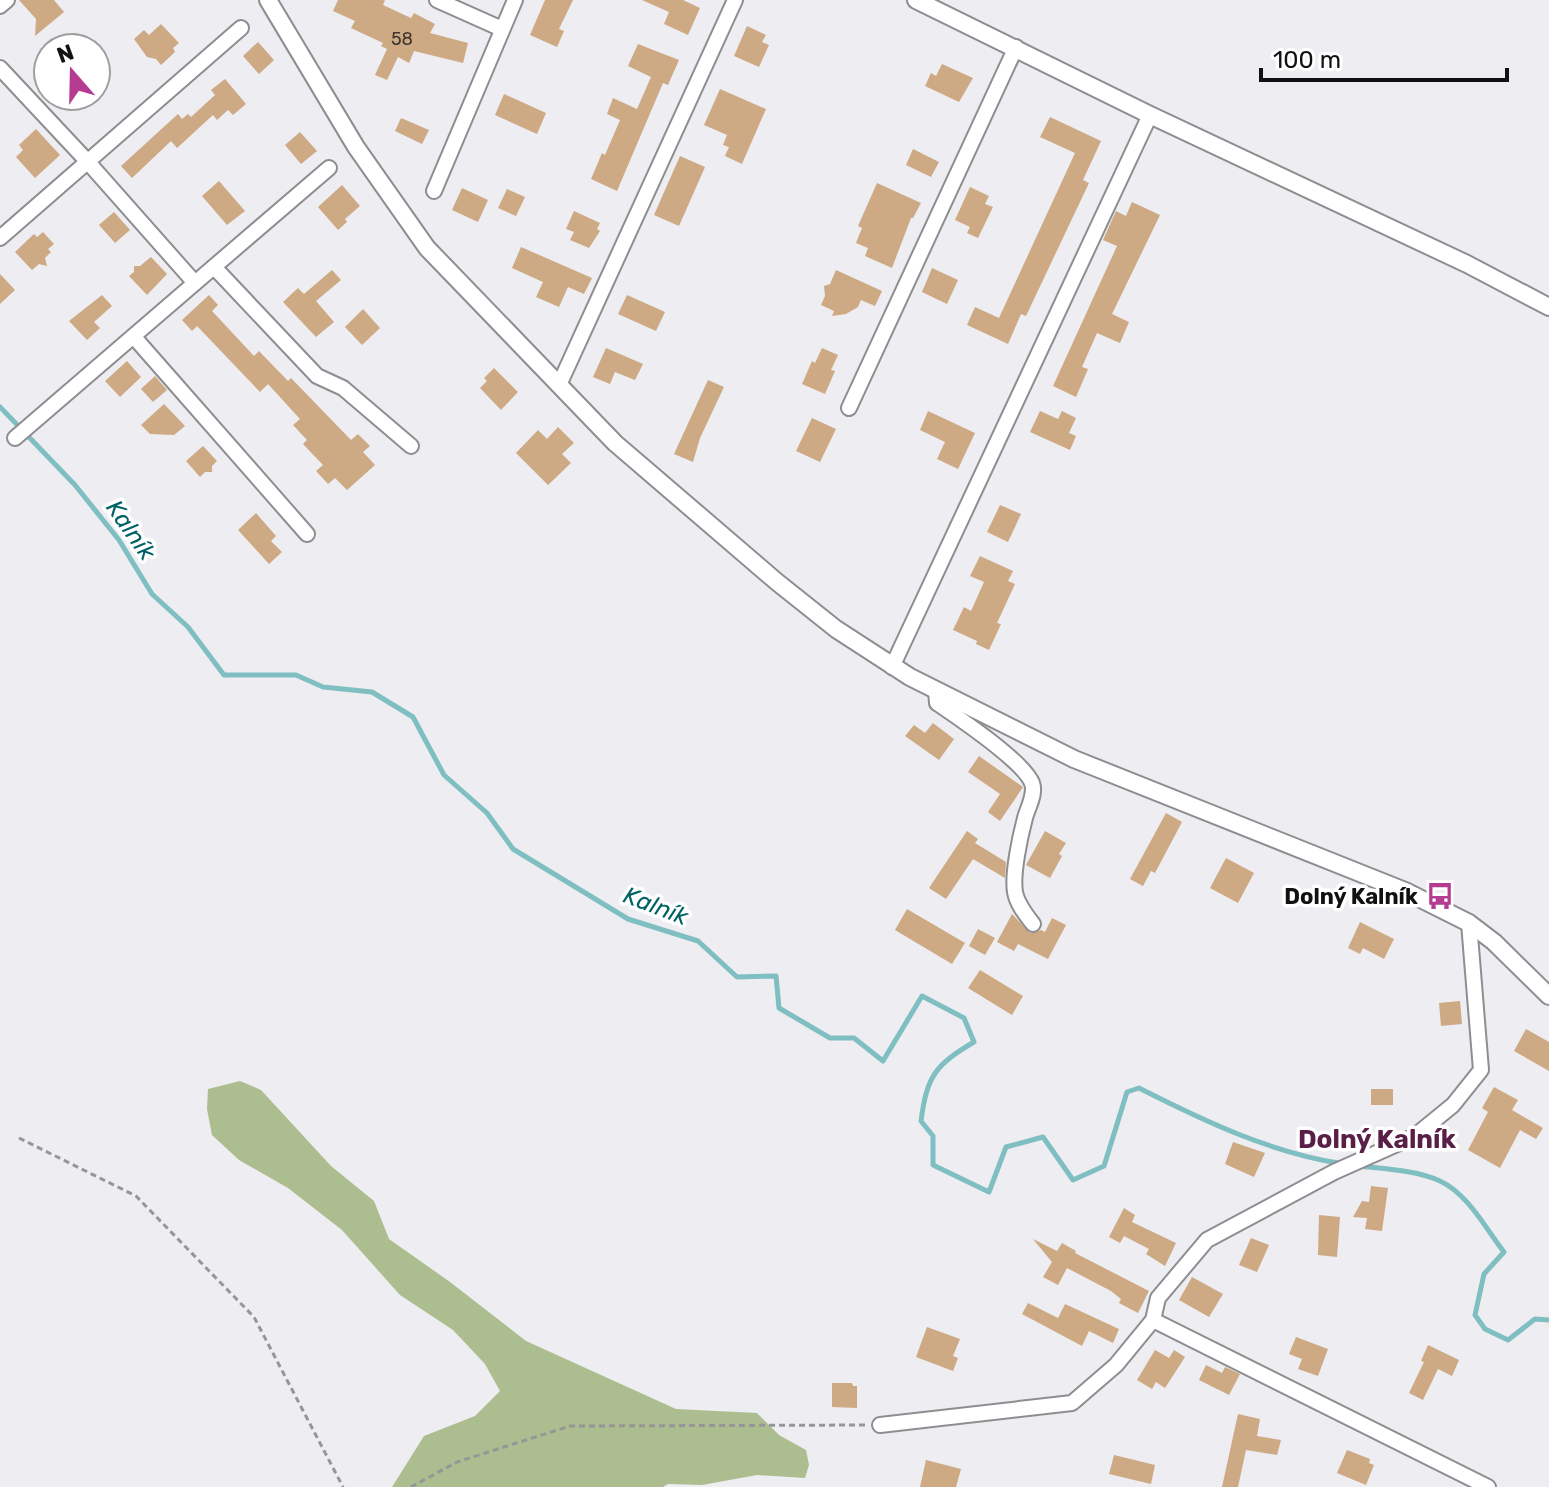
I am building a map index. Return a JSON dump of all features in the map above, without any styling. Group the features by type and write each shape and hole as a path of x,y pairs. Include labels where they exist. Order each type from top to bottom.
{"street":[{"path":"0,6 7,0"},
{"path":"268,0 356,147 427,248 615,443 836,629 892,667 1074,759 1405,891 1469,923 1494,942 1549,996"},
{"path":"437,0 502,29"},
{"path":"434,191 515,0"},
{"path":"559,385 735,0"},
{"path":"916,0 1150,115 1467,264 1549,307"},
{"path":"0,238 241,28"},
{"path":"849,408 1016,47"},
{"path":"0,68 195,283"},
{"path":"892,667 1150,115"},
{"path":"15,438 329,168"},
{"path":"214,267 317,376 343,388 411,446"},
{"path":"134,337 307,534"},
{"path":"936,690 937,703 985,738 1022,769 1031,781 1034,792 1020,842 1014,891 1021,909 1033,924"},
{"path":"880,1425 1072,1403 1116,1365 1153,1320 1158,1298 1207,1240 1334,1172 1415,1136 1453,1105 1481,1070 1469,923"},
{"path":"1153,1320 1482,1486"}],"path":[{"path":"19,1138 136,1196 254,1317 343,1487"},
{"path":"411,1487 457,1462 570,1426 880,1425"}],"green space":[{"path":"240,1081 261,1090 331,1166 374,1201 389,1239 526,1341 676,1409 757,1413 779,1435 806,1450 809,1465 805,1478 757,1475 702,1485 668,1484 663,1487 392,1487 424,1436 475,1416 500,1391 485,1364 453,1330 400,1295 342,1230 288,1188 239,1160 212,1135 207,1109 208,1089"}],"building":[{"path":"19,0 54,0 64,12 40,32 35,32 36,19"},
{"path":"338,0 385,0 383,5 411,18 414,13 435,24 430,33 468,43 463,63 414,51 409,63 398,57 387,80 375,75 387,49 381,46 383,43 351,28 355,21 333,11"},
{"path":"545,0 573,0 559,29 564,31 557,47 530,35"},
{"path":"642,0 683,0 700,8 688,35 664,24 669,12"},
{"path":"161,24 179,43 173,48 175,52 161,65 156,59 147,57 134,39 144,30 149,35"},
{"path":"747,26 766,35 762,42 769,45 759,67 734,56"},
{"path":"258,42 274,60 259,74 243,56"},
{"path":"638,44 679,60 668,85 663,83 617,191 591,179 620,120 607,114 613,98 637,109 651,77 628,66"},
{"path":"942,64 973,78 959,102 925,86 931,73 936,76"},
{"path":"225,79 246,104 233,115 228,110 217,120 213,115 177,148 171,141 132,178 121,166 178,114 182,119 188,114 191,117 215,95 211,90"},
{"path":"720,89 766,109 742,164 725,156 729,147 723,145 727,135 704,125"},
{"path":"504,94 546,113 537,134 495,115"},
{"path":"1050,117 1101,141 1083,180 1089,183 1026,316 1021,314 1008,344 967,325 975,307 999,318 1075,153 1040,137"},
{"path":"401,118 429,130 422,144 395,131"},
{"path":"36,129 60,155 35,178 16,157 23,150 19,145"},
{"path":"300,132 317,151 301,164 285,145"},
{"path":"913,149 939,162 931,177 906,165"},
{"path":"680,156 705,167 679,226 654,215"},
{"path":"219,181 245,211 227,225 202,196"},
{"path":"877,183 921,203 911,218 892,268 865,256 868,248 856,243 862,228 858,226"},
{"path":"342,185 360,206 338,230 318,207"},
{"path":"970,187 989,196 985,204 993,207 978,238 967,233 970,227 955,220"},
{"path":"462,188 488,200 478,222 452,210"},
{"path":"507,189 525,197 516,216 498,208"},
{"path":"1132,202 1160,215 1112,314 1129,322 1120,343 1097,333 1082,367 1088,369 1076,397 1053,386 1117,246 1103,240 1116,211 1126,216"},
{"path":"574,211 600,223 597,229 600,231 589,248 570,240 574,232 566,229"},
{"path":"114,212 130,230 115,243 99,225"},
{"path":"43,232 54,244 45,258 47,266 39,264 32,270 15,252 34,234 37,237"},
{"path":"521,247 592,278 584,294 568,287 559,307 536,297 543,282 512,268"},
{"path":"151,257 167,274 147,295 129,276 134,272 134,266 140,266"},
{"path":"932,268 958,280 947,304 922,292"},
{"path":"332,270 341,280 316,301 334,322 316,337 283,302 298,288 304,294"},
{"path":"836,270 882,291 875,306 861,300 858,307 846,314 832,316 834,311 821,305 825,296 824,286 830,284"},
{"path":"0,274 15,290 0,304"},
{"path":"102,295 112,306 94,322 100,328 87,340 69,321"},
{"path":"209,295 218,305 212,311 254,356 259,351 288,381 291,378 351,440 358,434 370,446 363,452 375,465 347,490 335,478 328,484 316,471 323,465 303,444 307,440 293,425 300,419 268,384 260,392 197,326 192,331 182,320"},
{"path":"627,295 665,312 656,331 618,314"},
{"path":"363,309 380,328 362,345 345,327"},
{"path":"606,348 643,364 635,380 615,372 610,384 593,377"},
{"path":"822,348 838,355 825,394 802,384 812,361 815,363"},
{"path":"127,361 141,377 120,397 105,381"},
{"path":"494,368 518,392 501,410 480,388 487,381 484,378"},
{"path":"155,376 167,390 153,402 141,389"},
{"path":"708,380 724,387 700,438 693,462 674,454"},
{"path":"164,404 185,426 174,435 150,434 141,425"},
{"path":"928,411 975,433 958,469 937,459 945,442 920,430"},
{"path":"1040,411 1058,419 1062,411 1076,418 1069,433 1076,436 1070,450 1030,432"},
{"path":"812,418 836,429 820,462 796,451"},
{"path":"558,427 574,443 562,454 571,463 548,485 516,453 538,430 547,439"},
{"path":"203,446 217,461 212,466 212,472 205,472 200,477 186,461"},
{"path":"1000,505 1021,514 1008,542 987,532"},
{"path":"256,513 276,536 271,541 282,552 269,564 238,530"},
{"path":"980,556 1013,571 1008,581 1015,584 997,623 1001,624 989,650 953,630 964,607 971,611 984,582 970,576"},
{"path":"933,723 954,739 939,760 905,736 914,725 925,733"},
{"path":"979,756 1023,787 1000,821 988,812 1000,794 968,772"},
{"path":"1166,813 1182,822 1155,873 1151,871 1143,886 1130,879"},
{"path":"967,831 978,839 975,843 1006,862 1005,878 973,859 946,899 929,888"},
{"path":"1045,831 1066,843 1050,878 1026,865"},
{"path":"1226,858 1254,873 1238,903 1210,888"},
{"path":"907,909 965,943 952,964 895,930"},
{"path":"1012,914 1030,933 1045,932 1052,918 1066,925 1048,959 1018,944 1014,951 997,942"},
{"path":"1360,922 1394,939 1384,959 1363,948 1360,954 1348,948"},
{"path":"978,929 995,938 985,955 969,946"},
{"path":"980,970 1023,996 1012,1015 968,988"},
{"path":"1460,1001 1462,1024 1441,1026 1439,1003"},
{"path":"1526,1029 1549,1042 1549,1071 1514,1051"},
{"path":"1494,1087 1518,1100 1512,1110 1543,1128 1536,1139 1520,1130 1500,1168 1468,1150 1488,1112 1482,1108"},
{"path":"1371,1089 1393,1089 1393,1105 1371,1105"},
{"path":"1233,1142 1265,1153 1254,1177 1225,1164"},
{"path":"1371,1186 1388,1188 1382,1231 1365,1229 1367,1218 1353,1217 1362,1201 1369,1202"},
{"path":"1124,1208 1135,1215 1132,1222 1176,1243 1165,1266 1146,1254 1149,1249 1124,1236 1120,1243 1109,1237"},
{"path":"1319,1215 1340,1217 1337,1257 1318,1255"},
{"path":"1251,1238 1269,1245 1257,1272 1239,1265"},
{"path":"1033,1239 1057,1251 1062,1243 1075,1253 1149,1291 1138,1313 1119,1303 1121,1299 1111,1291 1067,1268 1058,1285 1043,1277 1052,1262"},
{"path":"1192,1277 1223,1294 1209,1317 1179,1300"},
{"path":"1028,1303 1058,1318 1065,1304 1119,1329 1113,1343 1089,1331 1082,1346 1022,1314"},
{"path":"927,1327 960,1339 953,1356 958,1358 953,1371 916,1357"},
{"path":"1296,1337 1328,1349 1318,1376 1298,1369 1302,1359 1289,1354"},
{"path":"1428,1345 1459,1360 1452,1376 1438,1369 1423,1400 1409,1393 1424,1362 1421,1361"},
{"path":"1155,1350 1169,1358 1174,1350 1185,1357 1165,1388 1156,1382 1152,1389 1137,1380"},
{"path":"1206,1365 1222,1373 1225,1367 1240,1374 1229,1395 1199,1380"},
{"path":"832,1383 857,1386 857,1408 832,1407"},
{"path":"1238,1414 1260,1419 1257,1436 1281,1440 1277,1455 1246,1450 1238,1487 1222,1487"},
{"path":"1347,1450 1370,1459 1369,1463 1374,1465 1366,1485 1337,1473"},
{"path":"1114,1455 1155,1465 1151,1484 1109,1474"},
{"path":"926,1460 961,1469 956,1487 920,1487"}],"waterway":[{"name":"Kalník","path":"0,407 75,485 119,540 152,594 188,627 224,675 296,675 323,687 372,692 413,717 444,775 487,813 513,849 628,919 698,941 737,977 776,976 779,1008 830,1038 854,1038 883,1061 922,996 964,1018 974,1042 950,1058 935,1073 923,1106 921,1121 933,1136 933,1165 989,1192 1006,1147 1043,1137 1073,1180 1104,1166 1127,1092 1139,1088 1213,1124 1264,1144 1344,1164"},
{"name":"Kalník","path":"1358,1166 1431,1177 1459,1194 1476,1213 1504,1252 1484,1274 1475,1315 1485,1329 1508,1340 1535,1319 1549,1320"}],"place":[{"name":"Dolný Kalník","path":"1440,896"}],"district":[{"name":"Dolný Kalník","path":"1377,1139"}]}
